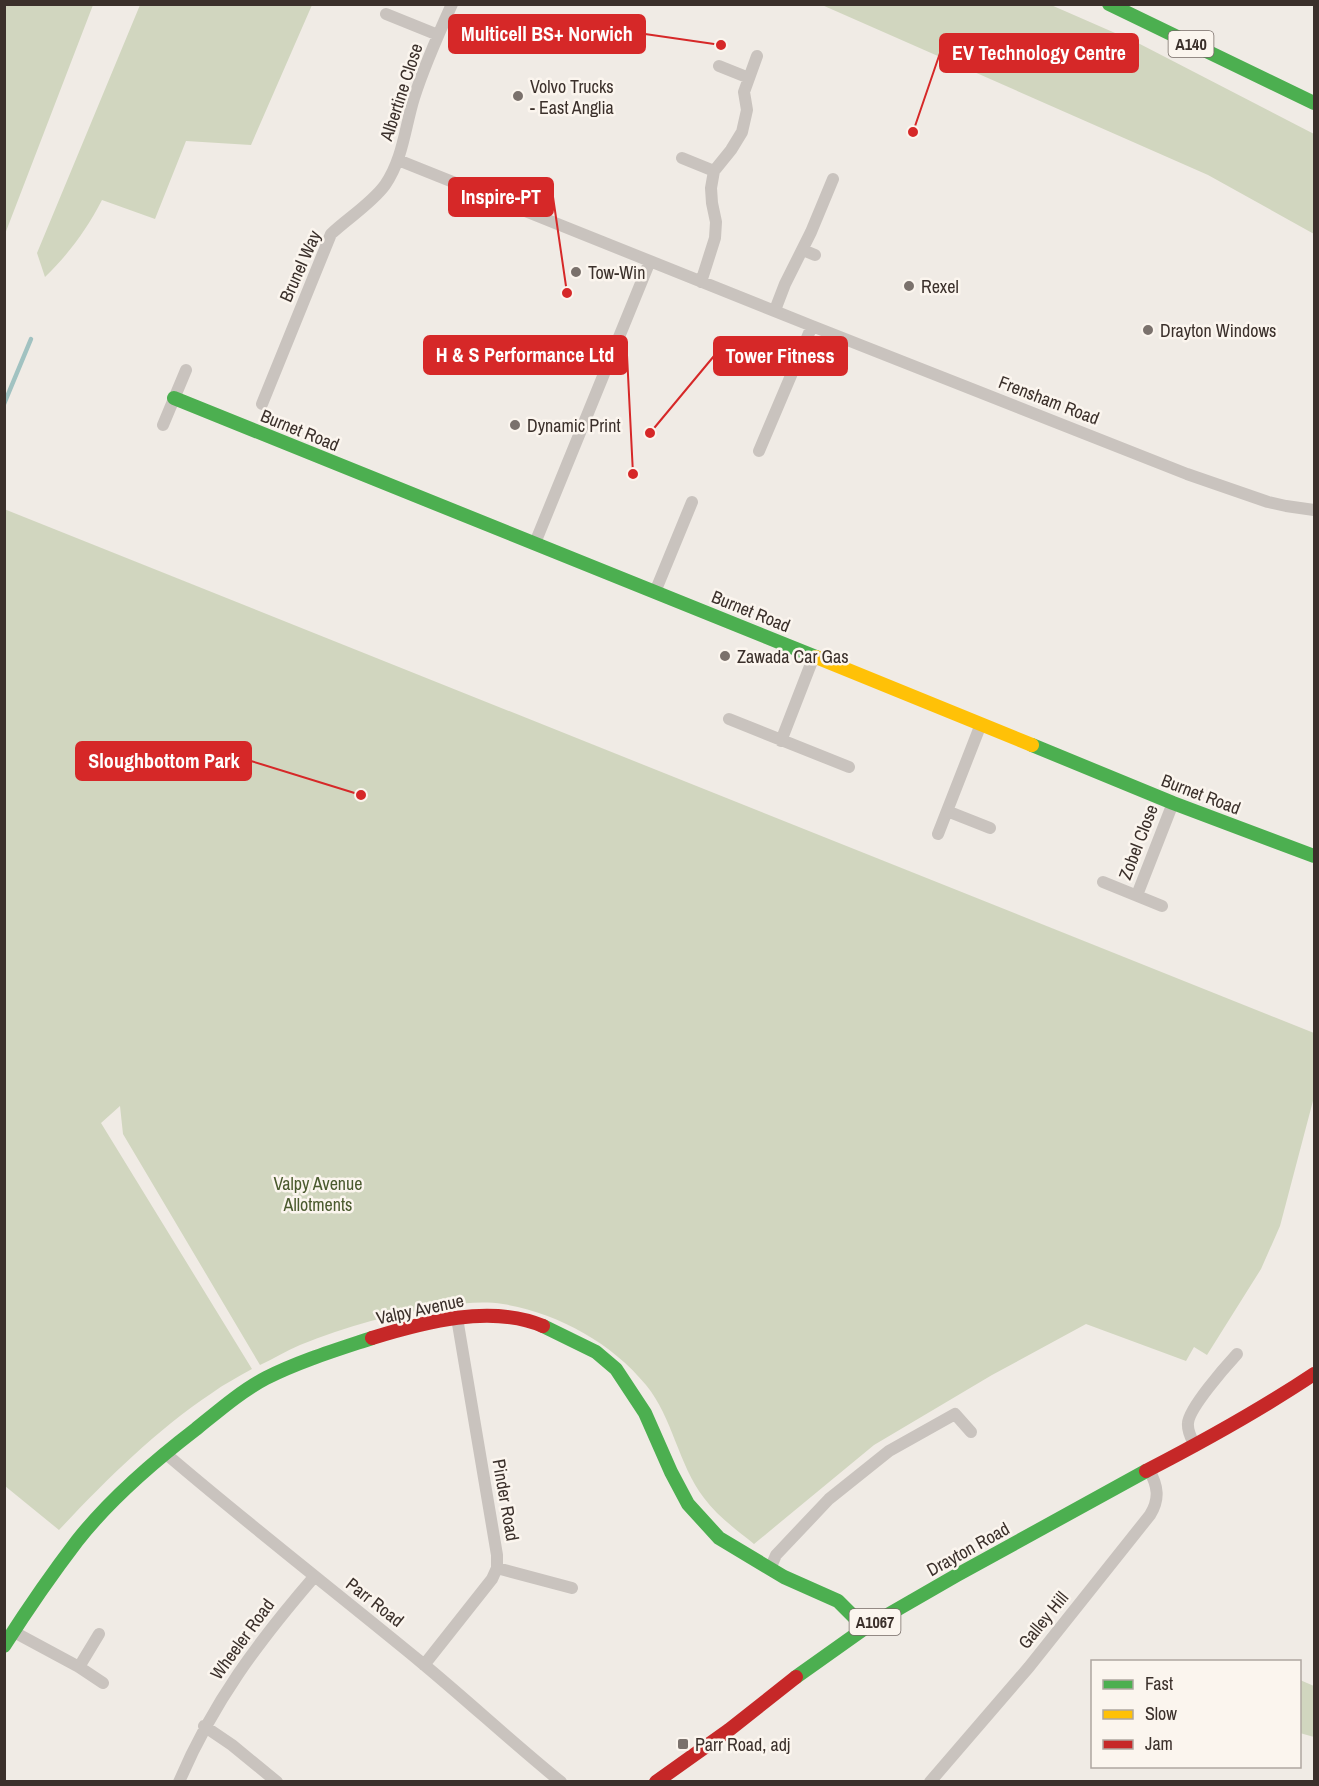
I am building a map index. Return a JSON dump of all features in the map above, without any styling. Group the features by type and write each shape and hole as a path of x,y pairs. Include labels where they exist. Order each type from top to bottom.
{"main road":[{"name":"A140","path":"1108,4 1314,103"},
{"name":"Burnet Road","path":"174,398 1173,803 1314,856"},
{"name":"Valpy Avenue","path":"4,1646 78,1540 116,1498 165,1453 219,1410 264,1379 316,1356 408,1327 477,1315 527,1319 556,1330 596,1352 616,1369 645,1413 688,1504 719,1538 770,1569 838,1601 865,1628"},
{"name":"Drayton Road","path":"656,1782 865,1628 1264,1407 1314,1374"}],"street":[{"name":"Albertine Close","path":"398,160 414,98 452,4"},
{"name":"Albertine Close","path":"386,14 438,34"},
{"path":"701,282 715,238 716,222 711,188 714,171 742,132 747,110 744,92 757,56"},
{"path":"719,66 749,78"},
{"path":"682,158 714,171"},
{"name":"Frensham Road","path":"398,160 1187,474 1268,502 1314,510"},
{"name":"Brunel Way","path":"262,404 331,234 385,185 398,160"},
{"path":"775,310 833,179"},
{"path":"803,250 815,255"},
{"path":"535,543 650,261"},
{"path":"759,451 812,326"},
{"path":"163,425 186,370"},
{"path":"655,592 692,502"},
{"path":"781,741 814,656"},
{"path":"729,719 849,767"},
{"path":"938,834 981,724"},
{"name":"Zobel Close","path":"1137,895 1173,803"},
{"path":"947,811 990,828"},
{"name":"Zobel Close","path":"1103,882 1162,906"},
{"name":"Pinder Road","path":"424,1665 492,1579 497,1569 497,1555 457,1318"},
{"path":"1195,1446 1188,1432 1189,1415 1225,1366 1238,1353"},
{"path":"770,1569 776,1555 829,1499 889,1451 955,1414 971,1432"},
{"name":"Parr Road","path":"165,1453 424,1665 561,1782"},
{"name":"Galley Hill","path":"930,1782 1029,1667 1150,1515 1158,1498 1149,1470"},
{"path":"497,1569 572,1588"},
{"name":"Wheeler Road","path":"179,1782 204,1726 229,1685 257,1646 314,1577"},
{"path":"14,1632 79,1666 104,1683"},
{"path":"79,1666 99,1634"},
{"path":"204,1726 232,1745 277,1782"}],"green space":[{"path":"4,5 93,5 5,234 4,234"},
{"path":"140,5 312,5 251,145 186,141 155,219 102,200 62,260 45,277 37,253"},
{"path":"822,5 1051,5 1138,43 1314,134 1314,234 1208,175"},
{"name":"Valpy Avenue Allotments","path":"4,509 1314,1033 1314,1097 1280,1226 1261,1269 1207,1355 1194,1347 1186,1361 1086,1324 992,1375 874,1445 754,1544 709,1505 695,1485 663,1412 646,1385 616,1355 600,1343 563,1322 543,1314 503,1304 488,1303 426,1309 389,1316 335,1332 300,1345 260,1365 123,1134 120,1106 101,1123 252,1369 217,1390 171,1423 113,1475 59,1530 5,1486"},
{"path":"1301,1680 1314,1686 1314,1737 1301,1733"}],"waterway":[{"path":"4,404 31,339"}],"traffic: fast":[{"path":"1109,4 1314,103"},
{"path":"174,398 816,657"},
{"path":"1032,745 1173,803 1314,856"},
{"path":"543,1326 596,1352 616,1369 645,1413 688,1504 719,1538 784,1577 838,1601 865,1628"},
{"path":"4,1646 30,1606 90,1525 118,1496 164,1455 229,1402 266,1378 305,1361 372,1338"},
{"path":"796,1677 865,1628 1146,1471"}],"traffic: slow":[{"path":"816,657 1032,745"}],"traffic: jam":[{"path":"372,1338 435,1321 480,1316 502,1316 543,1326"},
{"path":"1146,1471 1232,1425 1314,1374"},
{"path":"656,1782 729,1730 796,1677"}],"place":[{"name":"Multicell BS+ Norwich","path":"721,45"},
{"name":"Volvo Trucks - East Anglia","path":"518,96"},
{"name":"EV Technology Centre","path":"913,132"},
{"name":"Tow-Win","path":"576,272"},
{"name":"Rexel","path":"909,286"},
{"name":"Inspire-PT","path":"567,293"},
{"name":"Drayton Windows","path":"1148,330"},
{"name":"Dynamic Print","path":"515,425"},
{"name":"Tower Fitness","path":"650,433"},
{"name":"H & S Performance Ltd","path":"633,474"},
{"name":"Zawada Car Gas","path":"725,656"},
{"name":"Sloughbottom Park","path":"361,795"},
{"name":"Parr Road, adj","path":"683,1744"}]}
